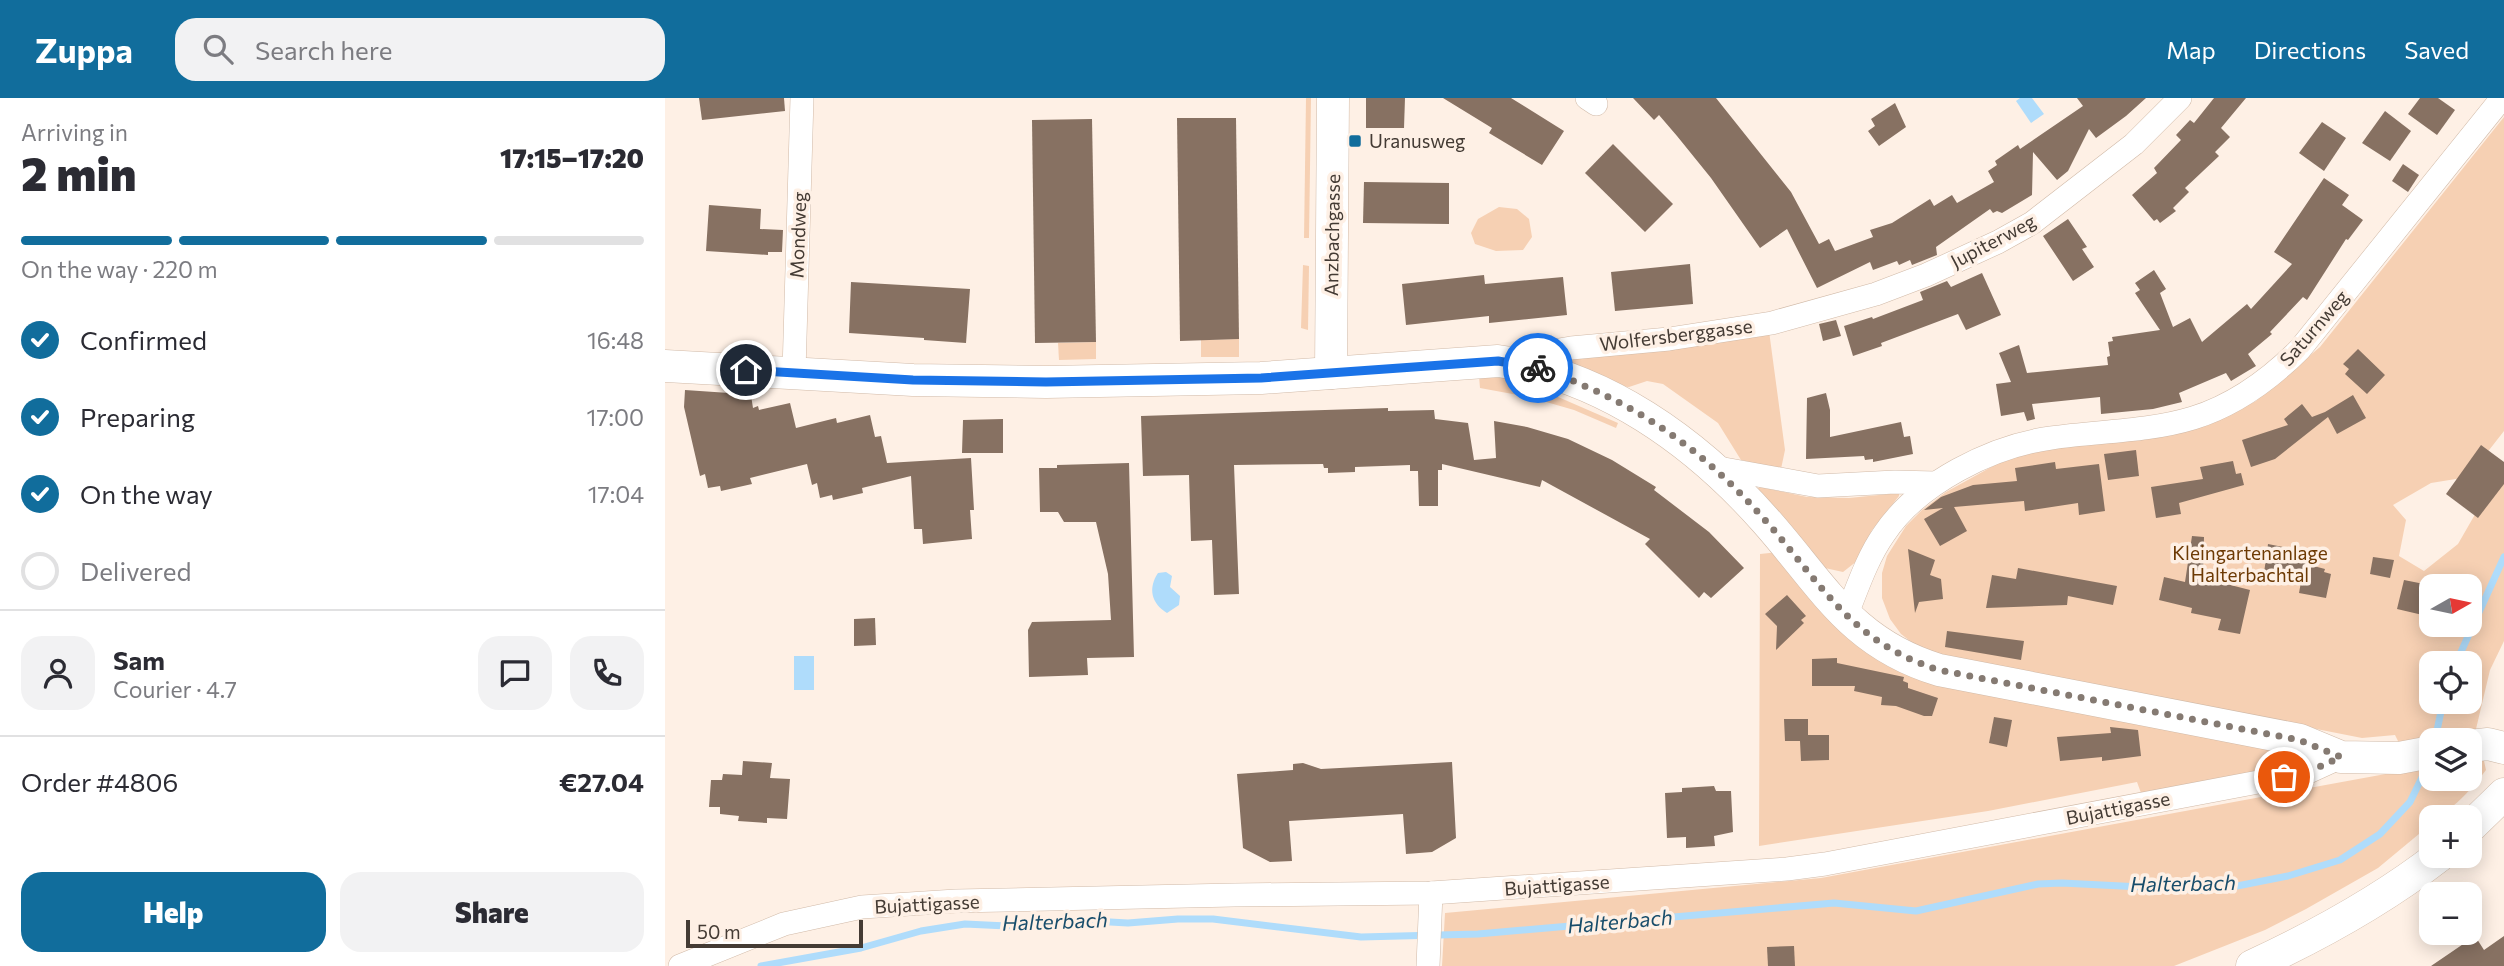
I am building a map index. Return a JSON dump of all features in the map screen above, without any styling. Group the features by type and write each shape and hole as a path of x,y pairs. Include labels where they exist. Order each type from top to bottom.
{"street":[{"name":"Mondweg","path":"794,372 802,98"},
{"name":"Anzbachgasse","path":"1331,373 1333,98"},
{"name":"Jupiterweg","path":"1772,323 1876,294 1926,275 1998,242 2032,223 2134,144 2181,98"},
{"name":"Saturnweg","path":"1846,616 1884,534 1899,516 1935,483 1988,456 2019,445 2047,438 2146,428 2175,422 2211,411 2252,390 2300,349 2502,98"},
{"name":"Wolfersberggasse","path":"665,366 913,380 1032,382 1261,378 1498,361 1581,347 1669,339 1772,323"},
{"name":"Wolfersberggasse","path":"1498,361 1545,370 1630,408 1672,434 1713,467 1766,521 1846,616 1876,641 1898,654 1939,670 2299,740 2341,757"},
{"name":"Saturnweg","path":"1713,467 1818,485 1935,483"},
{"name":"Bujattigasse","path":"680,966 784,924 862,907 956,901 1220,895 1431,894 1825,864 2306,773 2341,757 2399,758 2419,754"},
{"path":"2482,815 2504,794"},
{"path":"2252,966 2310,939 2358,912 2423,868"},
{"path":"1428,964 1431,894"}],"green space":[{"path":"1306,98 1311,98 1309,238 1304,238"},
{"name":"Kleingartenanlage Halterbachtal","path":"2504,117 2504,431 2468,477 2431,483 2393,505 2406,520 2399,556 2424,571 2458,544 2504,464 2504,641 2490,670 2482,704 2482,651 2419,651 2419,714 2480,714 2476,728 2419,728 2419,791 2468,791 2454,805 2419,805 2419,834 2378,868 2265,930 2174,966 1442,966 1445,913 1821,878 2391,773 2399,743 2395,735 2362,738 1939,655 1919,648 1901,634 1890,619 1882,598 1882,573 1887,556 1906,526 1946,492 2004,460 2054,448 2223,418 2256,401 2320,347"},
{"path":"1499,207 1517,209 1529,219 1532,237 1523,250 1496,251 1475,244 1471,233 1478,219"},
{"path":"1303,265 1309,266 1308,330 1301,328"},
{"path":"1769,331 1785,450 1781,469 1741,460 1718,423 1663,384 1647,381 1629,387 1618,386 1568,363 1569,357"},
{"path":"1239,339 1239,357 1201,357 1201,340"},
{"path":"1096,342 1096,359 1059,360 1058,343"},
{"path":"1494,373 1543,384 1542,390 1618,423 1616,428 1574,410 1529,397 1480,388 1479,376"},
{"path":"1760,487 1807,497 1849,498 1899,493 1899,496 1872,530 1857,561 1843,572 1825,568 1756,490"},
{"path":"1779,552 1864,645 2291,752 2292,761 2287,766 2141,793 2137,782 1988,811 1759,846 1760,554"},
{"path":"2482,761 2484,761 2486,770 2482,775"}],"water":[{"path":"2020,98 2032,98 2044,114 2031,123 2016,101"},
{"path":"1166,572 1172,576 1170,587 1180,596 1179,605 1167,613 1157,605 1152,590 1158,573"},
{"path":"794,656 814,656 814,690 794,690"}],"building":[{"path":"699,98 784,98 785,111 702,120"},
{"path":"1366,98 1405,98 1404,128 1366,128"},
{"path":"1443,98 1511,98 1564,131 1542,165 1489,133 1492,128"},
{"path":"1633,98 1716,98 1791,192 1819,244 1829,239 1835,251 1873,237 1870,230 1892,223 1930,199 1934,206 1952,195 1957,203 1994,182 1988,171 1997,165 1995,161 2018,145 2020,149 2083,106 2077,98 2146,98 2096,138 2089,129 2068,171 2057,180 2033,152 2032,195 2002,213 1993,213 1990,209 1936,247 1937,255 1912,265 1910,260 1899,265 1897,261 1873,270 1870,262 1817,288 1787,229 1760,248 1711,178 1677,136 1659,115 1654,120"},
{"path":"2214,98 2246,98 2221,128 2230,137 2215,152 2219,156 2185,188 2189,192 2173,208 2176,211 2160,223 2157,219 2154,221 2132,195 2157,173 2154,168 2181,140 2176,135 2190,120 2194,123"},
{"path":"2420,98 2438,98 2455,110 2437,135 2408,114"},
{"path":"1895,103 1906,127 1879,146 1868,131 1875,126 1871,119"},
{"path":"2385,111 2411,131 2390,161 2362,143"},
{"path":"1177,118 1236,118 1239,339 1180,341"},
{"path":"1092,119 1096,342 1035,343 1032,120"},
{"path":"2322,122 2346,138 2324,171 2299,153"},
{"path":"1613,144 1673,204 1645,232 1585,173"},
{"path":"2403,164 2419,175 2408,192 2392,181"},
{"path":"2324,178 2349,195 2342,205 2363,220 2348,240 2346,239 2307,300 2303,297 2270,332 2272,334 2248,354 2256,366 2231,381 2226,373 2179,393 2182,402 2153,409 2101,414 2100,397 2032,404 2035,419 2027,421 2024,412 2001,416 1996,384 2011,382 1999,353 2019,345 2027,373 2108,365 2108,342 2113,341 2112,337 2160,330 2135,293 2140,290 2135,283 2154,270 2166,289 2160,293 2173,327 2190,318 2202,342 2247,304 2251,309 2292,264 2274,252"},
{"path":"1364,182 1449,183 1449,224 1363,223"},
{"path":"709,205 761,209 760,229 783,230 782,252 768,252 768,255 706,251"},
{"path":"2068,219 2087,247 2082,249 2094,267 2073,281 2043,236"},
{"path":"1690,264 1693,304 1615,311 1611,272"},
{"path":"1982,273 2001,315 1966,330 1958,314 1853,356 1844,326 1872,317 1873,319 1923,300 1920,292 1947,281 1951,287"},
{"path":"1484,275 1485,284 1563,277 1567,315 1489,323 1489,316 1406,325 1402,284"},
{"path":"851,282 970,289 966,343 849,333"},
{"path":"1836,320 1841,336 1823,341 1819,324"},
{"path":"2358,349 2385,375 2367,394 2345,374 2349,369 2343,364"},
{"path":"728,388 750,389 753,408 758,406 759,410 790,403 796,428 836,418 837,423 870,415 875,437 881,436 887,463 971,458 974,510 970,510 972,539 923,544 922,529 914,529 911,476 862,488 863,493 833,500 832,495 820,498 817,483 812,485 807,464 750,478 752,484 721,491 720,486 708,488 705,474 700,476 684,407 685,390 729,393"},
{"path":"1826,393 1830,410 1830,437 1901,422 1904,437 1910,436 1913,454 1873,462 1873,459 1865,460 1864,456 1806,459 1807,398"},
{"path":"2353,395 2366,418 2337,434 2328,417 2275,459 2251,467 2242,440 2288,425 2284,419 2302,404 2312,417"},
{"path":"1388,408 1388,411 1434,410 1435,419 1468,423 1474,460 1496,458 1494,421 1568,439 1612,460 1656,487 1654,490 1709,532 1744,568 1711,598 1704,592 1699,598 1645,544 1650,539 1542,480 1540,487 1442,464 1442,470 1438,470 1438,506 1419,506 1418,471 1410,471 1410,465 1355,467 1355,472 1328,473 1328,468 1324,468 1323,464 1234,465 1239,594 1214,595 1212,540 1191,541 1189,475 1143,476 1141,416"},
{"path":"1003,419 1003,453 962,453 963,420"},
{"path":"2481,445 2504,462 2504,484 2478,518 2446,494"},
{"path":"2136,450 2139,476 2108,480 2104,454"},
{"path":"2233,461 2236,474 2241,473 2244,485 2179,503 2181,514 2156,518 2151,487 2203,479 2200,467"},
{"path":"2055,462 2056,469 2099,464 2105,511 2079,515 2078,503 2025,511 2024,501 1954,507 1967,531 1940,546 1924,519 1943,508 1924,510 1941,497 1973,485 2017,481 2015,468"},
{"path":"1129,463 1134,657 1087,658 1088,675 1029,677 1028,630 1032,622 1111,620 1108,574 1096,522 1064,522 1058,512 1040,512 1039,468"},
{"path":"2192,536 2204,537 2203,578 2250,590 2240,634 2218,630 2221,619 2191,613 2192,608 2159,600 2164,577 2185,582"},
{"path":"2268,544 2309,552 2306,564 2325,569 2324,572 2331,574 2326,598 2299,593 2303,571 2264,573"},
{"path":"1908,549 1935,560 1930,575 1941,579 1943,599 1919,602 1915,613"},
{"path":"2373,557 2394,560 2390,578 2370,574"},
{"path":"2018,568 2117,586 2113,605 2068,596 2067,605 1986,608 1992,575 2016,579"},
{"path":"2404,580 2419,583 2419,614 2397,609"},
{"path":"1787,595 1806,616 1801,620 1804,623 1776,650 1777,626 1765,614"},
{"path":"875,618 876,645 854,646 854,619"},
{"path":"1947,631 2024,641 2021,660 1945,647"},
{"path":"1837,658 1837,663 1904,677 1903,681 1908,683 1908,688 1938,698 1932,716 1924,716 1896,706 1881,705 1882,697 1854,691 1855,686 1812,686 1812,659"},
{"path":"1994,717 2012,720 2007,747 1989,743"},
{"path":"1784,719 1808,719 1808,735 1829,735 1829,760 1801,761 1800,741 1785,741"},
{"path":"2110,727 2138,730 2141,756 2102,761 2102,757 2060,761 2057,737 2111,733"},
{"path":"743,761 772,763 770,778 790,779 787,819 767,818 767,823 738,821 739,816 720,814 720,807 709,807 711,780 722,780 723,774 742,775"},
{"path":"1452,762 1456,838 1432,852 1406,854 1403,814 1289,821 1292,861 1270,862 1243,848 1237,774 1293,770 1293,764 1303,763 1321,769"},
{"path":"1714,786 1716,791 1731,791 1733,832 1714,836 1715,846 1686,848 1686,837 1667,838 1665,793 1682,792 1682,788"},
{"path":"2504,936 2504,966 2431,966 2462,945 2481,945 2484,950"},
{"path":"1794,946 1795,966 1768,966 1767,947"}],"waterway":[{"name":"Halterbach","path":"2461,651 2504,557"},
{"name":"Halterbach","path":"2438,728 2440,714"},
{"name":"Halterbach","path":"761,966 861,948 921,931 965,924 1007,926 1074,920 1128,923 1213,919 1361,937 1478,934 1834,903 1916,911 2038,884 2201,890 2227,888 2288,876 2340,860 2380,834 2410,802 2419,784"}],"way so far":[{"path":"1538,368 1630,408 1692,449 1766,521 1846,616 1876,641 1898,654 1939,670 2299,740 2341,757 2306,773 2284,777"}],"place":[{"name":"Uranusweg","path":"1355,141"}],"route":[{"path":"746,370 913,380 1046,382 1261,378 1498,361 1538,368"}]}
